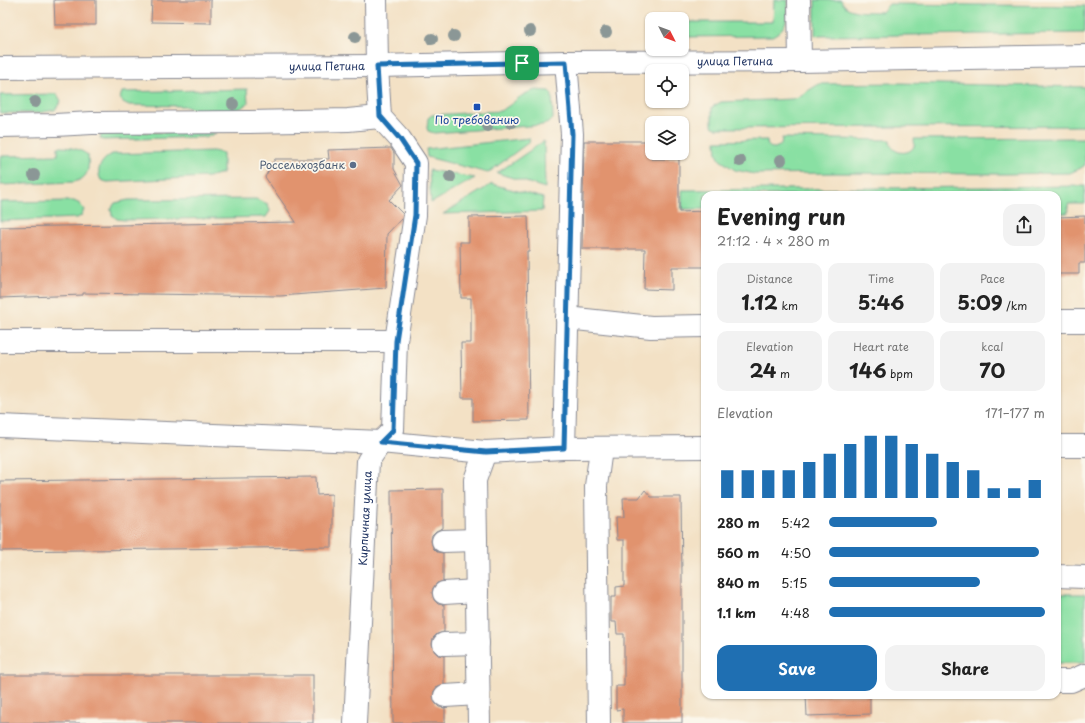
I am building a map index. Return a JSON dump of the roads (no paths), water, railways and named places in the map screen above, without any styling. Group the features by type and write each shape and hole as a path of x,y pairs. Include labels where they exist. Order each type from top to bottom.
{"street":[{"path":"0,126 92,123 340,120 380,116 377,66 376,0"},
{"path":"799,0 800,61"},
{"name":"улица Петина","path":"0,68 377,66 566,62 800,61 1085,56"},
{"path":"564,448 572,134 566,62"},
{"name":"Кирпичная улица","path":"355,723 368,461 381,442 393,430 396,341 415,215 416,163 400,139 380,116"},
{"path":"567,318 651,327 701,326"},
{"path":"1061,321 1085,320"},
{"path":"0,341 396,341"},
{"path":"0,426 381,442 486,452 564,448 601,449 701,447"},
{"path":"1061,446 1085,446"},
{"path":"599,723 596,486 601,449"},
{"path":"479,723 475,480 486,452"},
{"path":"443,541 476,540"},
{"path":"1061,576 1085,577"},
{"path":"444,593 477,591"},
{"path":"444,644 478,643"},
{"path":"1061,681 1071,681 1085,675"},
{"path":"444,696 478,694"}],"place":[{"name":"По требованию","path":"477,107"},
{"name":"Россельхозбанк","path":"353,165"}]}
